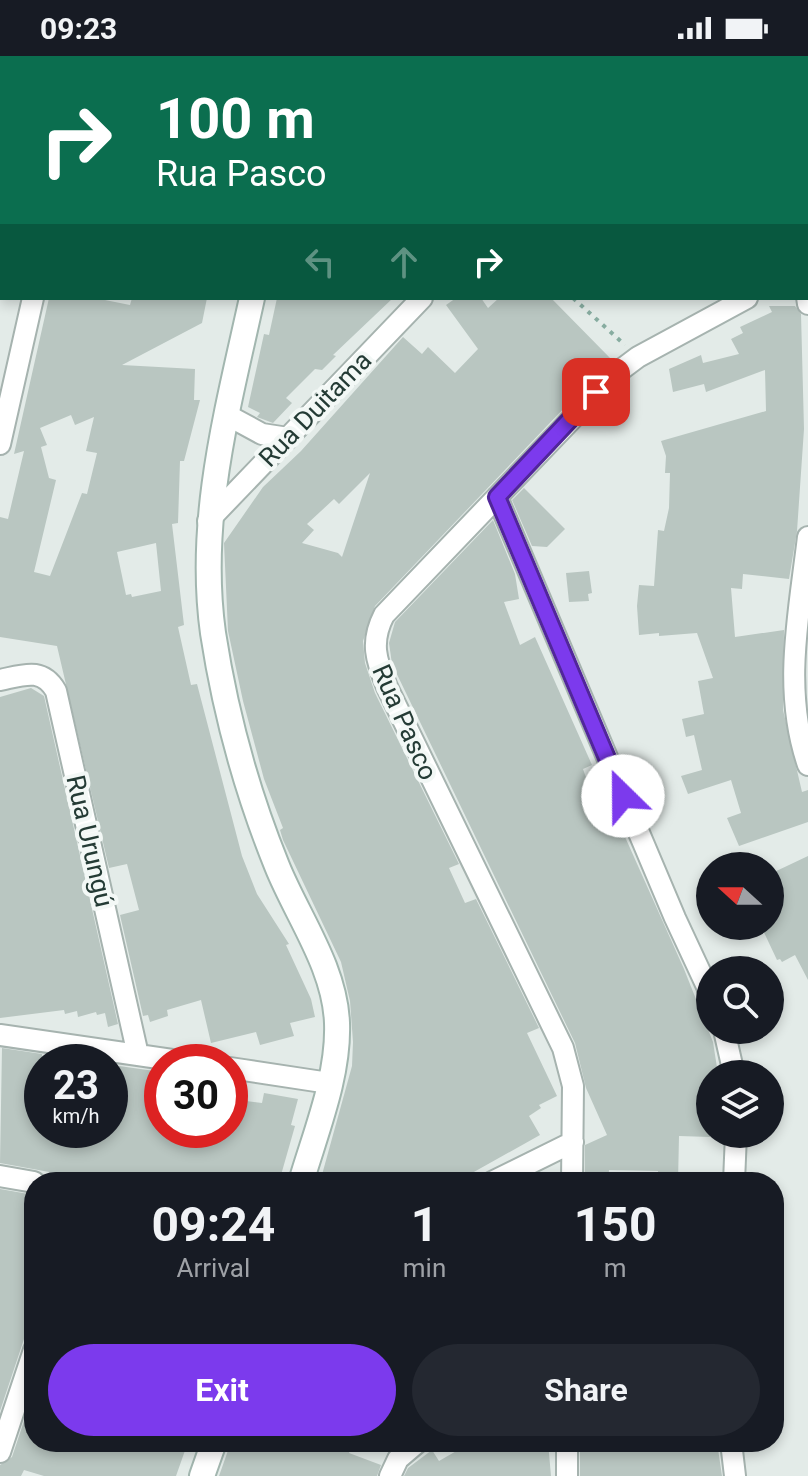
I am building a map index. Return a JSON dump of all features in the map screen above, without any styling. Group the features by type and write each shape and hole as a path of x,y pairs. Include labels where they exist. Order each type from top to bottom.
{"street":[{"path":"0,444 33,300"},
{"path":"252,300 208,521 208,583 214,634 257,816 332,991 337,1020 336,1054 304,1172"},
{"name":"Rua Duitama","path":"208,521 420,300"},
{"name":"Rua Pasco","path":"572,1172 573,1086 563,1048 425,769 387,687 374,644 384,615 579,408 638,357 743,300"},
{"path":"227,415 262,434 288,438"},
{"path":"497,497 696,963"},
{"path":"808,537 792,690 795,719 808,765"},
{"name":"Rua Urungú","path":"0,680 32,673 50,680 56,691 138,1055"},
{"path":"0,1035 144,1056"},
{"path":"248,1071 329,1083"},
{"path":"512,1172 573,1142"},
{"path":"734,1172 735,1148"},
{"path":"0,1176 24,1180"},
{"path":"0,1452 24,1380"},
{"path":"202,1476 210,1452"},
{"path":"390,1476 398,1459 406,1452"},
{"path":"567,1452 567,1476"},
{"path":"732,1452 735,1476"}],"path":[{"path":"575,300 638,357"}],"building":[{"path":"49,300 105,300 130,305 131,300 207,300 202,323 122,365 195,369 194,400 200,400 184,461 180,461 178,523 172,524 184,625 178,627 191,685 197,684 242,856 257,894 289,944 286,945 311,999 315,1017 290,1023 294,1036 260,1045 256,1032 211,1043 201,1000 167,1010 168,1016 150,1022 148,1015 143,1016 120,915 139,910 127,864 109,868 57,646 0,637 0,517 8,519 24,451 14,454","holes":["71,415 75,425 94,417 86,451 97,453 87,494 82,493 50,576 34,572 56,480 49,478 41,447 47,445 40,428","156,543 161,591 132,597 131,594 126,595 117,552"]},
{"path":"277,300 391,300 333,355 336,356 322,370 315,369 286,398 292,403 273,423 257,417 260,413 248,407 264,334 269,335"},
{"path":"453,300 482,300 488,308 497,300 553,300 611,359 375,606 363,641 365,663 375,693 459,864 449,868 465,903 476,899 539,1028 527,1033 557,1096 539,1105 541,1108 529,1116 540,1135 474,1172 323,1172 352,1066 350,1001 341,962 283,840 280,830 283,828 264,779 228,631 224,543 263,487 301,451 403,337 422,354 428,347 455,373 478,349 446,305","holes":["370,473 342,557 338,553 302,543 314,530 307,524 334,499 339,504"]},
{"path":"769,306 795,306 801,314 804,429 797,531 789,579 743,574 742,589 731,588 735,637 784,630 783,710 802,792 808,790 808,822 739,846 727,818 741,813 731,780 688,794 681,776 702,770 694,735 686,737 682,719 704,714 698,681 713,678 697,633 639,635 637,606 639,585 654,586 658,530 664,531 669,508 670,473 665,473 666,456 661,441 766,411 765,370 706,392 704,384 673,392 669,369 701,355 703,363 739,354 731,339 743,333 740,327 772,312"},
{"path":"524,488 565,529 547,547 532,546 512,500"},
{"path":"493,520 515,574 519,599 504,602 520,645 535,637 592,765 583,769 596,807 609,801 696,999 696,1044 713,1044 716,1060 696,1060 696,1137 679,1136 678,1172 585,1172 585,1145 607,1135 586,1088 575,1043 392,664 389,643 395,622"},
{"path":"589,571 592,593 588,594 589,601 569,602 566,573"},
{"path":"31,688 44,696 118,1024 108,1027 105,1013 97,1015 96,1012 78,1017 77,1011 65,1014 64,1010 0,1018 0,697"},
{"path":"808,856 808,980 795,955 784,961 784,956 775,956 768,940 784,940 784,867"},
{"path":"2,1048 24,1051 24,1148 128,1148 128,1067 144,1069 144,1148 248,1148 248,1101 262,1103 264,1093 298,1099 291,1125 295,1126 282,1172 49,1172 0,1163"},
{"path":"0,1189 24,1193 24,1339 0,1411"},
{"path":"24,1421 24,1452 184,1452 176,1476 44,1476 24,1470 21,1476 0,1476 0,1465 12,1457"},
{"path":"227,1452 349,1452 381,1465 377,1476 219,1476"},
{"path":"429,1452 433,1452 439,1461 455,1452 549,1452 551,1476 404,1476 408,1468"},
{"path":"580,1452 718,1452 722,1476 580,1476"}],"route":[{"path":"596,392 497,497 623,796"}]}
